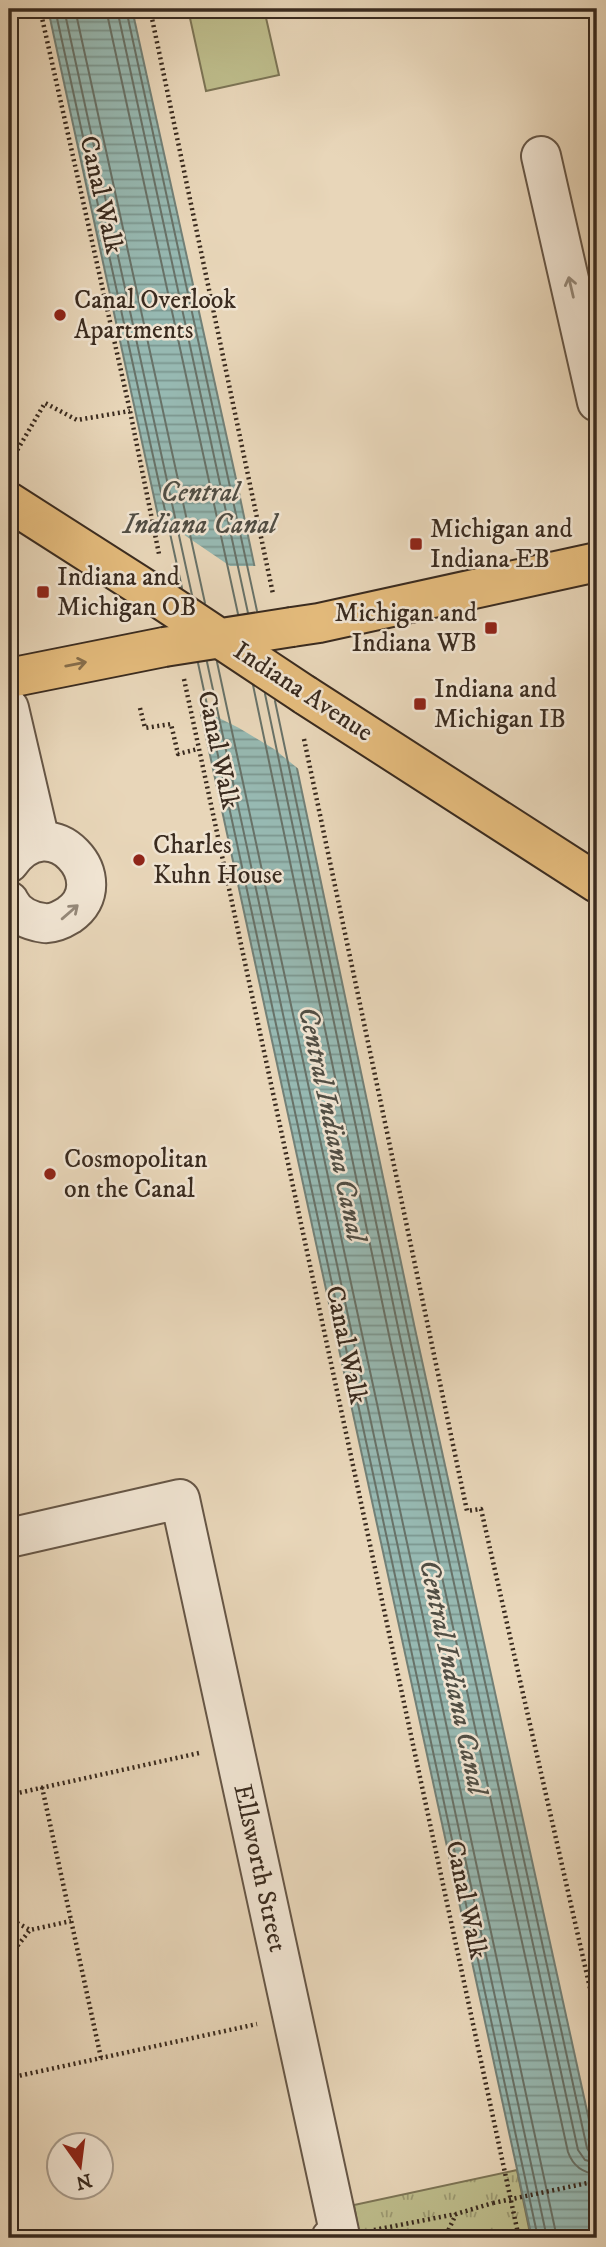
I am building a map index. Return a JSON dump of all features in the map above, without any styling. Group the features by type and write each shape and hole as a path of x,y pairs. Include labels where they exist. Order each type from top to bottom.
{"main road":[{"name":"Indiana Avenue","path":"9,502 157,577 220,638 597,883"},
{"path":"9,678 173,658 283,611 319,623 597,562"}],"street":[{"path":"541,156 597,402"},
{"path":"9,708 40,841"},
{"path":"9,863 27,845 40,841 53,842 75,855 86,878 81,902 61,920 47,923 33,921 20,915 9,901"},
{"name":"Ellsworth Street","path":"9,1538 180,1499 292,2016 335,2237"}],"path":[{"name":"Canal Walk","path":"40,9 130,411 157,577"},
{"path":"150,9 283,611"},
{"path":"9,464 45,403 77,420 130,411"},
{"name":"Canal Walk","path":"173,658 198,750 519,2238"},
{"path":"139,708 145,728 172,724 178,754 198,750"},
{"path":"303,733 467,1511 481,1509 597,2019"},
{"path":"9,1795 203,1752"},
{"path":"42,1787 101,2058"},
{"path":"9,1924 12,1920 30,1930"},
{"path":"9,1946 15,1949 30,1930 71,1921"},
{"path":"9,2078 292,2016"},
{"path":"335,2237 456,2214 493,2203 597,2181"},
{"path":"441,2238 449,2231 456,2214"},
{"path":"9,2228 11,2238"}],"green space":[{"path":"188,9 264,9 279,75 206,91"},
{"path":"517,2170 531,2238 360,2238 354,2205"}],"water":[{"name":"Central Indiana Canal","path":"48,9 132,9 238,488 415,1329 591,2129 597,2162 597,2238 532,2238"}],"pier":[{"path":"155,515 230,566 258,566 301,771 274,749 239,728 213,715 198,712"}],"place":[{"name":"Canal Overlook Apartments","path":"60,315"},
{"name":"Michigan and Indiana EB","path":"416,544"},
{"name":"Indiana and Michigan OB","path":"43,592"},
{"name":"Michigan and Indiana WB","path":"491,628"},
{"name":"Indiana and Michigan IB","path":"420,704"},
{"name":"Charles Kuhn House","path":"139,860"},
{"name":"Cosmopolitan on the Canal","path":"50,1174"}]}
